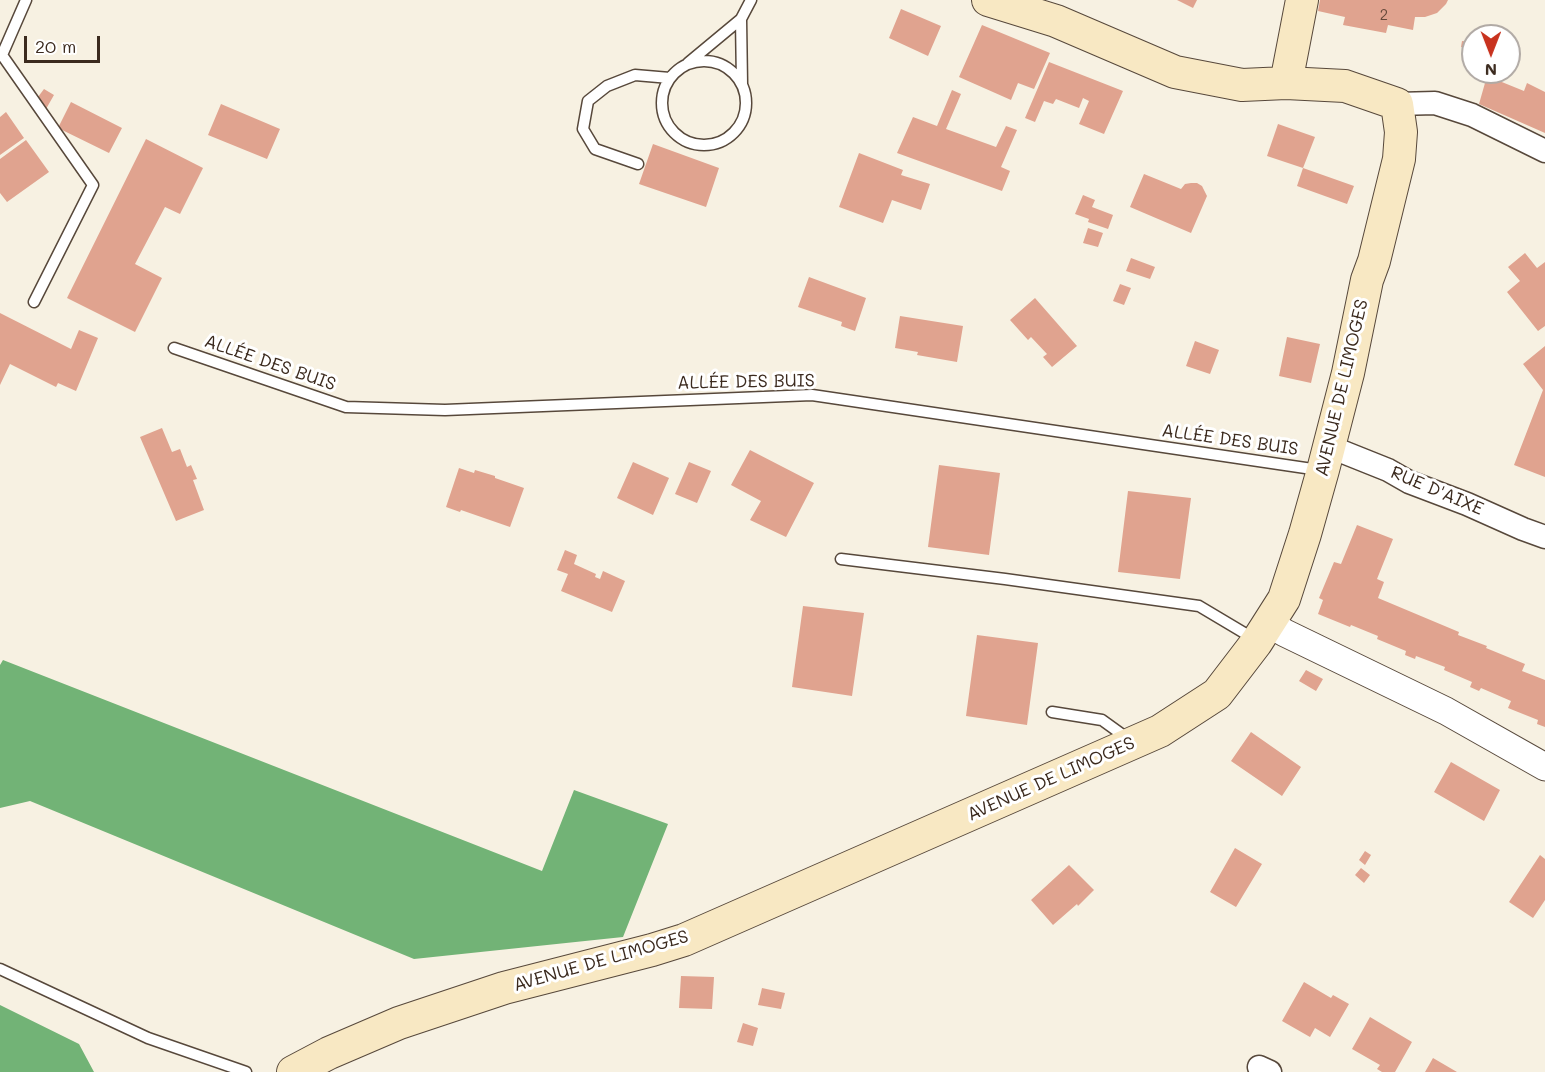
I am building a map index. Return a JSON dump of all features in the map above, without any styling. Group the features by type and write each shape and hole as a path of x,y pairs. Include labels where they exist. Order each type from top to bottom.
{"main road":[{"path":"988,0 1056,21 1175,72 1242,85 1286,83 1345,86 1397,104"},
{"path":"1286,83 1302,0"},
{"name":"AVENUE DE LIMOGES","path":"293,1072 329,1053 399,1023 504,988 684,940 1160,731 1217,694 1284,599 1305,534 1348,374 1367,280 1377,250 1399,159 1401,132 1397,104"}],"street":[{"path":"1397,104 1435,103 1472,115 1545,151"},
{"name":"RUE D'AIXE","path":"1325,458 1388,470 1409,482 1545,537"},
{"path":"1262,633 1285,633 1446,711 1545,767"}],"lane":[{"path":"26,0 2,55 93,185 34,302"},
{"path":"741,19 742,85 746,98 745,112 740,125 720,143 706,146 680,139 670,129 664,117 661,104 663,90 677,70 741,19 751,0"},
{"path":"686,65 712,62 724,66 742,85"},
{"path":"638,164 595,149 584,129 588,101 607,86 635,75 670,78"},
{"name":"ALLÉE DES BUIS","path":"174,348 346,406 445,410 813,395 1325,458"},
{"path":"841,559 1199,606 1246,634 1262,633"},
{"path":"1052,712 1102,720 1120,733 1129,744"},
{"path":"0,969 148,1038 246,1072"}],"green space":[{"path":"3,660 542,871 574,790 668,824 623,937 414,959 30,801 0,808 0,665"},
{"path":"0,1005 79,1044 94,1072 0,1072"}],"building":[{"path":"1177,0 1197,0 1193,8"},
{"path":"1320,0 1448,0 1437,13 1415,17 1413,30 1388,25 1386,33 1343,25 1345,17 1318,11"},
{"path":"901,9 941,26 928,56 889,38"},
{"path":"982,25 1050,53 1034,89 1018,83 1011,100 959,77"},
{"path":"1049,62 1123,91 1104,134 1079,124 1089,101 1083,98 1079,108 1056,99 1053,104 1044,101 1035,122 1025,118"},
{"path":"1527,83 1545,92 1545,133 1479,104 1485,84 1507,84 1524,91"},
{"path":"44,89 54,95 46,109 38,97"},
{"path":"952,90 961,94 946,129 996,147 1006,126 1017,130 1001,167 1010,171 1002,191 897,153 913,117 937,126"},
{"path":"71,102 122,128 109,153 58,128"},
{"path":"221,104 280,129 267,159 208,135"},
{"path":"6,112 24,138 0,155 0,117"},
{"path":"1278,124 1315,137 1303,168 1267,156"},
{"path":"146,139 203,168 180,214 165,207 135,264 162,278 135,332 67,298"},
{"path":"26,140 49,172 7,202 0,193 0,159"},
{"path":"653,144 719,168 706,207 639,184"},
{"path":"859,153 903,170 901,175 930,184 921,210 892,200 883,223 839,207"},
{"path":"1303,168 1354,186 1347,204 1297,186"},
{"path":"1144,174 1181,189 1185,184 1191,183 1202,186 1207,196 1191,233 1130,207"},
{"path":"1083,195 1095,200 1092,207 1113,215 1108,229 1088,222 1089,219 1075,214"},
{"path":"1088,228 1103,233 1098,247 1083,243"},
{"path":"1525,253 1537,268 1545,262 1545,326 1538,331 1507,292 1520,281 1508,267"},
{"path":"1131,258 1155,267 1150,279 1126,271"},
{"path":"809,277 866,298 855,331 841,326 842,322 798,307"},
{"path":"1120,284 1131,288 1124,305 1113,301"},
{"path":"1035,298 1077,346 1052,367 1043,357 1047,354 1031,337 1028,340 1010,320"},
{"path":"0,313 71,349 79,330 98,338 76,391 58,383 56,387 10,364 0,385"},
{"path":"900,316 963,326 957,362 917,355 918,352 895,348"},
{"path":"1287,337 1320,344 1311,383 1279,376"},
{"path":"1195,341 1219,350 1210,374 1186,366"},
{"path":"1545,346 1545,477 1514,465 1543,390 1523,364"},
{"path":"162,428 172,452 180,449 187,467 191,465 197,479 193,480 204,510 176,521 140,437"},
{"path":"750,450 814,483 786,537 750,520 761,501 731,485"},
{"path":"633,462 669,478 653,515 617,498"},
{"path":"689,462 711,471 697,503 675,494"},
{"path":"939,465 1000,473 989,555 928,547"},
{"path":"459,468 495,476 495,478 524,488 510,527 446,507"},
{"path":"1128,491 1191,498 1180,579 1118,572"},
{"path":"1357,525 1393,539 1377,579 1384,582 1378,598 1459,632 1458,635 1525,664 1522,671 1545,680 1545,727 1537,724 1538,720 1508,708 1511,701 1481,688 1479,691 1470,687 1472,682 1444,670 1445,667 1416,656 1415,659 1405,655 1406,651 1377,639 1378,636 1318,614 1323,600 1319,598 1334,562 1341,564"},
{"path":"565,550 577,555 574,564 596,574 595,577 600,579 603,571 625,581 612,612 561,591 568,574 557,570"},
{"path":"803,606 864,613 852,696 792,687"},
{"path":"977,635 1038,643 1027,725 966,716"},
{"path":"1306,670 1323,679 1316,691 1299,681"},
{"path":"1251,732 1301,767 1282,796 1231,761"},
{"path":"1451,762 1500,790 1484,821 1434,792"},
{"path":"1235,848 1262,864 1236,907 1210,892"},
{"path":"1365,851 1371,855 1365,865 1359,860"},
{"path":"1540,855 1545,859 1545,900 1533,918 1509,902"},
{"path":"1069,865 1094,890 1053,925 1031,900"},
{"path":"1361,868 1370,875 1364,883 1355,875"},
{"path":"681,976 714,977 712,1009 679,1008"},
{"path":"1304,982 1331,998 1333,995 1349,1004 1330,1037 1315,1028 1310,1037 1282,1021"},
{"path":"762,988 785,993 781,1009 758,1005"},
{"path":"1370,1017 1412,1042 1395,1072 1382,1072 1377,1069 1380,1065 1352,1049"},
{"path":"743,1023 758,1028 753,1046 737,1042"},
{"path":"1433,1058 1457,1072 1425,1072"}]}
